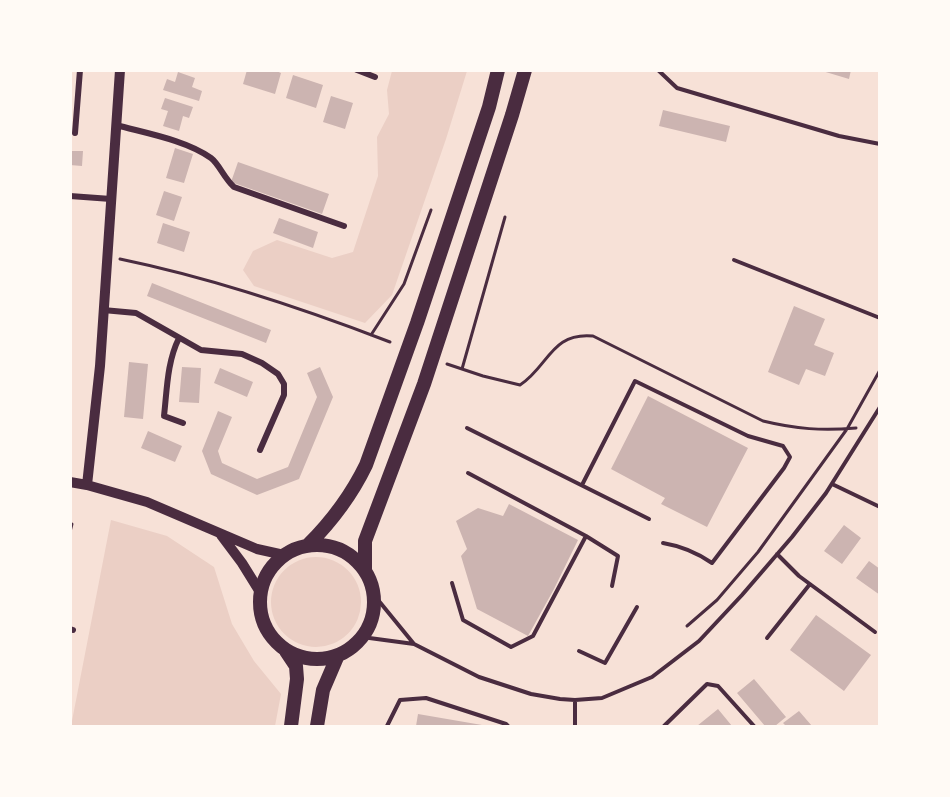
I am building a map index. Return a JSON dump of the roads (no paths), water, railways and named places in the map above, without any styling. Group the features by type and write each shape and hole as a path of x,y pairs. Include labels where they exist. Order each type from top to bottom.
{"highway":[{"path":"308,545 331,522 357,484 366,465 417,323 489,107 498,70"},
{"path":"365,571 365,541 441,333 513,115 525,70"},
{"path":"324,545 340,549 354,558 365,571 371,583 374,610 370,624 355,644 338,655 311,658 298,656 273,639 264,624 260,608 260,592 265,577 284,555 296,548 324,545"},
{"path":"285,649 296,666 297,680 291,726"},
{"path":"317,726 323,690 338,655"}],"street":[{"path":"75,133 80,70"},
{"path":"87,485 100,366 120,70"},
{"path":"357,70 375,77"},
{"path":"116,125 191,147 213,159 226,180 234,187 344,226"},
{"path":"70,196 111,199"},
{"path":"103,310 136,313 201,350 242,354 262,363 278,374 284,384 284,395 260,450"},
{"path":"179,338 173,351 168,375 164,416 183,423"},
{"path":"70,482 147,502 195,521 220,535 257,549 284,555"},
{"path":"220,535 242,563 260,592"}],"lane":[{"path":"658,70 677,88 839,136 879,144"},
{"path":"734,260 879,318"},
{"path":"582,485 635,381 748,436 783,447 789,457 784,468 712,563 696,552 663,543"},
{"path":"362,637 414,644 479,677 531,694 575,700 602,698 652,677 699,642 777,554 832,484 877,416 879,407"},
{"path":"467,428 649,519"},
{"path":"468,473 586,536 618,556 612,586"},
{"path":"832,484 879,507"},
{"path":"452,583 463,621 512,647 533,636 586,536"},
{"path":"777,554 810,584 875,632"},
{"path":"767,638 810,584"},
{"path":"374,596 414,644"},
{"path":"579,651 605,663 636,607"},
{"path":"664,726 706,684 718,686 754,726"},
{"path":"387,726 400,700 426,698 508,726"},
{"path":"575,700 575,726"}]}
